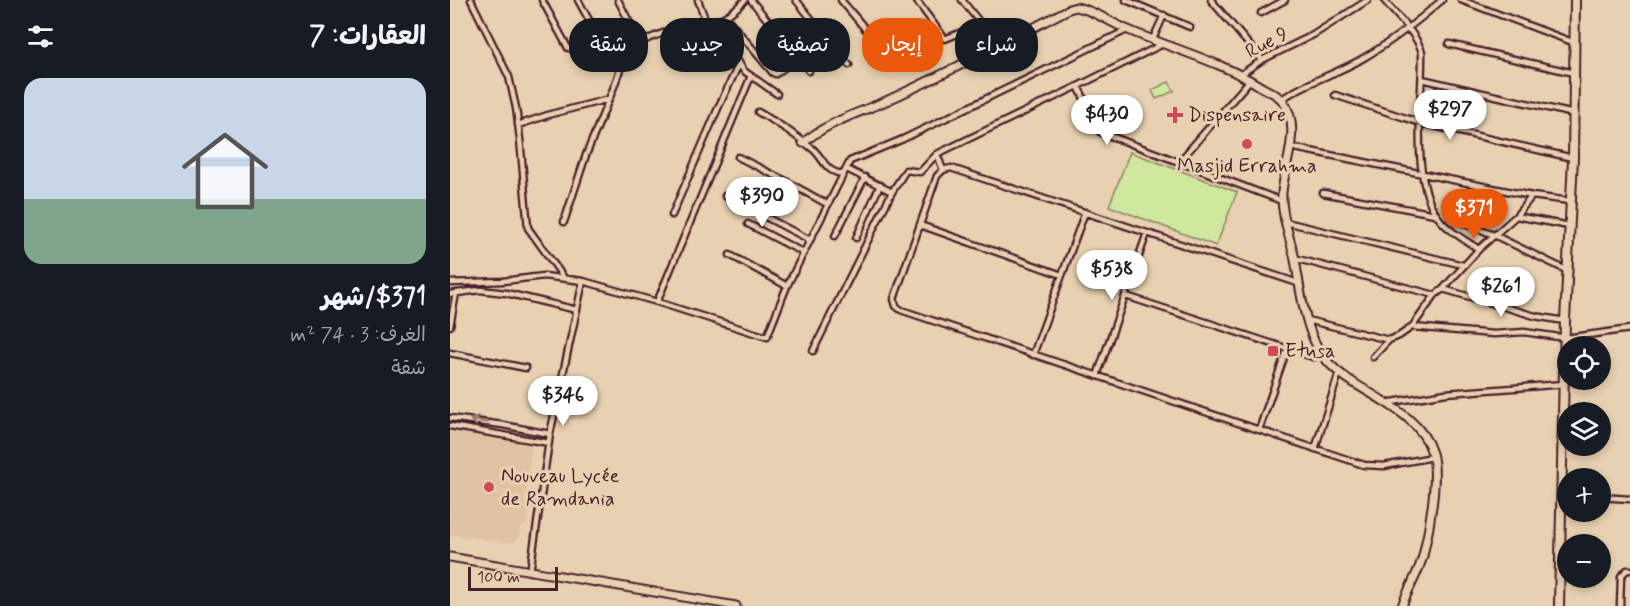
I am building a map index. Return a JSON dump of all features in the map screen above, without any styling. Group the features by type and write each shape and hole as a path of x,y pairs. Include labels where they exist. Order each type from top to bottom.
{"main road":[{"path":"1566,336 1574,114 1575,0"},
{"path":"1565,390 1565,468"},
{"path":"1559,606 1564,522"}],"street":[{"path":"471,0 509,77 516,108 528,228 564,278"},
{"path":"542,0 569,48"},
{"path":"578,0 588,18"},
{"path":"618,0 627,18"},
{"path":"698,0 705,18"},
{"path":"745,0 727,17 756,53"},
{"path":"751,0 766,18"},
{"path":"796,0 811,18"},
{"path":"841,0 862,25"},
{"path":"915,0 945,39 955,35"},
{"path":"962,0 976,18"},
{"path":"1126,0 1191,27"},
{"path":"1211,0 1262,60"},
{"path":"1261,13 1285,0"},
{"name":"Rue 9","path":"1240,75 1262,60 1313,35 1368,0"},
{"path":"1384,0 1409,29 1422,52 1420,173 1426,196 1443,223 1479,249"},
{"path":"1282,99 1299,87 1359,60 1409,29 1442,0"},
{"path":"1461,0 1575,44"},
{"path":"1038,26 1072,8 1080,8 1128,30 1208,60 1250,80 1282,99 1291,122 1290,147 1282,201 1307,320 1323,355 1340,373 1367,393 1401,412 1420,431 1433,457 1433,497 1426,543 1402,606"},
{"path":"1153,39 1164,15"},
{"path":"450,283 503,281 544,276 584,280 767,337 804,252 850,161 924,129 1128,30"},
{"path":"813,351 892,192 906,170 920,172 937,154 1163,44"},
{"path":"1449,44 1574,73"},
{"path":"803,143 825,127 867,111 955,67"},
{"path":"744,69 777,94"},
{"path":"564,222 586,155 620,72"},
{"path":"672,215 735,72"},
{"path":"657,302 751,76"},
{"path":"1422,79 1574,114"},
{"path":"1179,162 1250,80"},
{"path":"1078,86 1100,132 1282,201"},
{"path":"1335,95 1421,123 1572,158"},
{"path":"518,125 609,99"},
{"path":"758,112 783,126 814,151 832,172 842,174"},
{"path":"1290,147 1532,196 1570,201"},
{"path":"937,154 943,170"},
{"path":"738,157 782,178 827,204"},
{"path":"1298,283 956,168 943,170 937,176 894,296 896,306 901,310 1371,466 1392,465 1433,457"},
{"path":"847,169 892,192"},
{"path":"836,236 865,177"},
{"path":"856,238 880,185"},
{"path":"1323,193 1436,214"},
{"path":"725,196 810,240"},
{"path":"1373,357 1389,340 1412,327 1435,296 1463,265 1516,216 1532,196"},
{"path":"1033,355 1085,212"},
{"path":"1516,216 1569,226"},
{"path":"1286,222 1463,265"},
{"path":"1463,223 1494,235 1568,271"},
{"path":"748,224 804,252"},
{"path":"920,225 1062,275"},
{"path":"1097,376 1147,233"},
{"path":"730,255 788,286"},
{"path":"1294,258 1435,296"},
{"path":"530,572 550,434 584,280"},
{"path":"1443,289 1535,316 1565,321"},
{"path":"450,326 453,293 480,290 506,293 577,310"},
{"path":"1126,296 1313,357 1323,355"},
{"path":"1307,320 1389,340"},
{"path":"1412,327 1494,334 1524,332 1557,337"},
{"path":"1580,336 1630,329"},
{"path":"1259,430 1287,349"},
{"path":"450,352 526,368"},
{"path":"1315,449 1340,373"},
{"path":"1386,403 1446,393 1557,385"},
{"path":"450,418 550,434"},
{"path":"450,426 549,443"},
{"path":"1611,498 1630,499"},
{"path":"450,557 736,606"},
{"path":"1620,606 1621,576 1630,570"}],"shaded area":[{"name":"Nouveau Lycée de Ramdania","path":"450,430 532,445 524,505 528,509 529,517 526,525 521,527 520,536 516,541 508,543 450,535"}],"green space":[{"path":"1169,82 1174,91 1156,99 1152,90"},
{"path":"1130,152 1237,192 1216,246 1109,206"}],"place":[{"name":"Dispensaire","path":"1175,115"},
{"name":"Masjid Errahma","path":"1247,144"},
{"name":"Etusa","path":"1273,351"},
{"name":"Nouveau Lycée de Ramdania","path":"489,487"}]}
